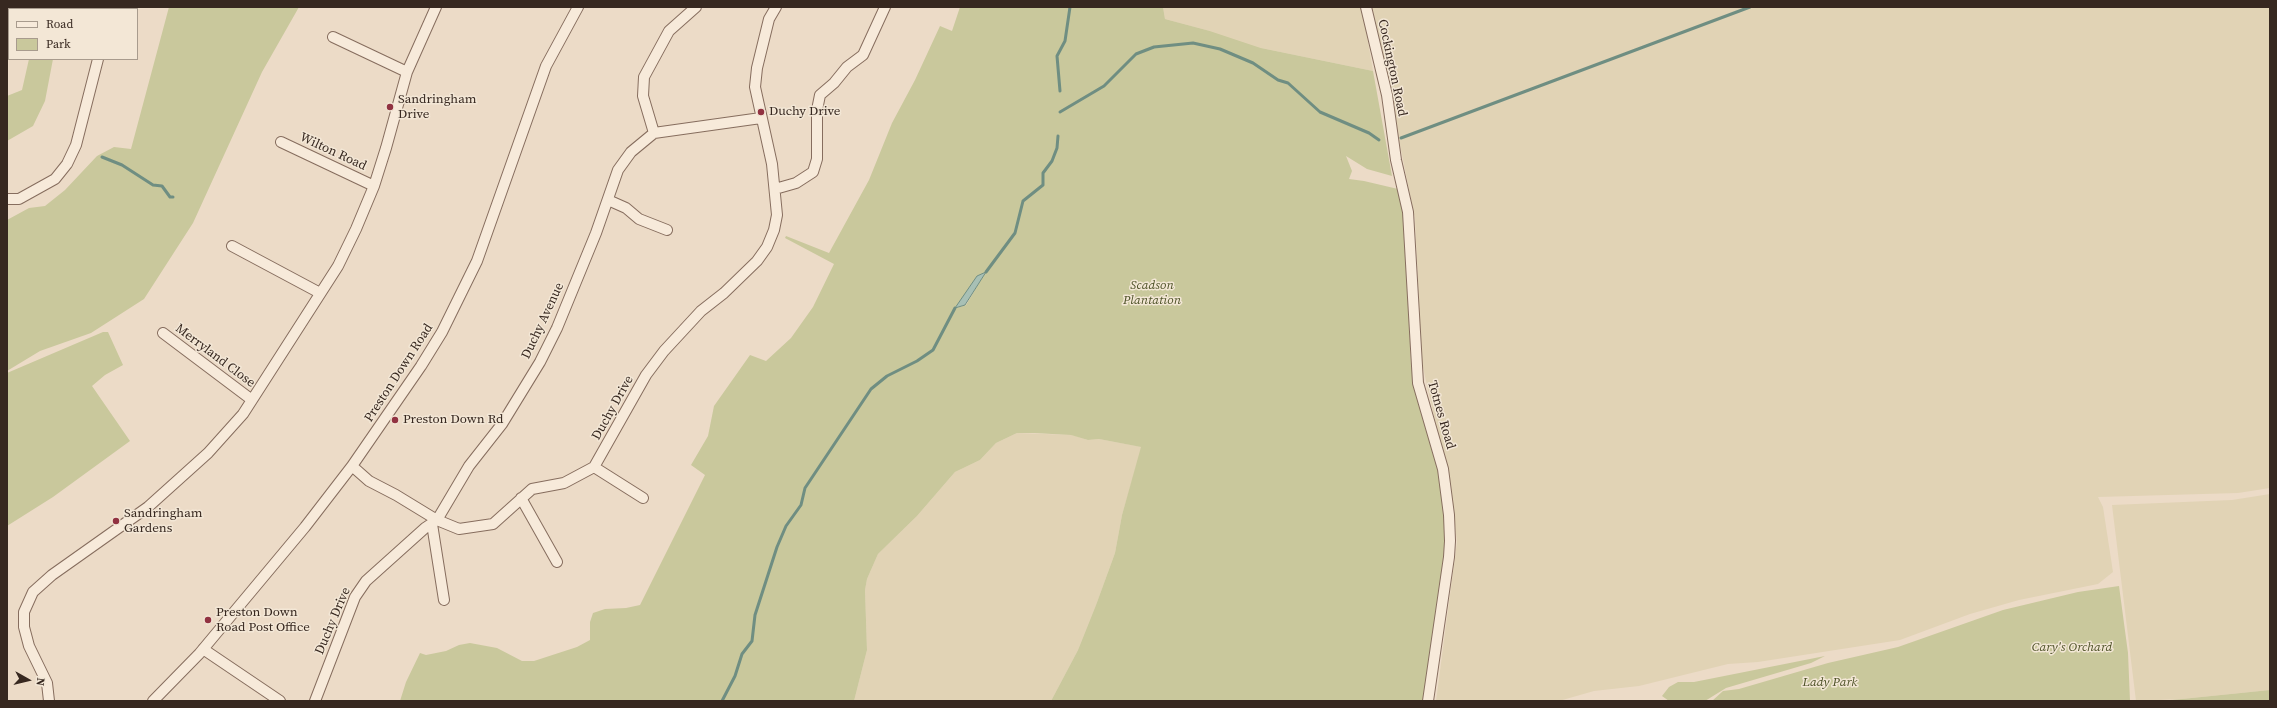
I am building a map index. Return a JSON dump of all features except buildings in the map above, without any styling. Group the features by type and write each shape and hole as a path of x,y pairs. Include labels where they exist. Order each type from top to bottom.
{"street":[{"path":"49,701 47,683 29,646 24,627 24,612 33,592 52,575 159,497 208,453 243,414 338,266 374,186 396,115 407,72 436,7"},
{"name":"Preston Down Road","path":"153,701 203,649 305,527 352,466 421,366 454,310 487,232 546,66 578,7"},
{"path":"696,7 669,31 644,77 644,96 654,133 761,118"},
{"name":"Duchy Drive","path":"594,467 646,375 664,351 701,311 724,293 757,261 767,247 774,230 777,215 772,164 755,87 757,68 769,19 776,7"},
{"path":"774,189 796,183 813,172 817,158 816,110 820,95 834,83 847,67 863,55 885,7"},
{"name":"Cockington Road","path":"1366,7 1387,95 1392,135"},
{"path":"333,37 407,72"},
{"path":"7,199 19,198 55,179 67,164 76,144 98,60"},
{"name":"Duchy Avenue","path":"435,522 469,466 502,424 540,362 557,328 608,200 618,170 630,152 654,133"},
{"name":"Totnes Road","path":"1392,135 1408,212 1418,383 1443,469 1450,541 1428,701"},
{"name":"Wilton Road","path":"281,142 374,186"},
{"path":"608,200 626,208 639,219 667,230"},
{"path":"232,246 320,293"},
{"name":"Merryland Close","path":"164,333 252,400"},
{"path":"352,466 369,481 396,495 435,522 459,529 493,524 532,489 564,484 594,467 643,498"},
{"path":"521,498 557,562"},
{"path":"435,522 444,600"},
{"name":"Duchy Drive","path":"315,701 355,597 366,581 435,522"},
{"path":"203,649 280,701"}],"shaded area":[{"path":"1163,7 1362,7 1373,71 1261,48 1210,31 1165,19"},
{"path":"1372,7 2270,7 2270,488 2238,493 2098,497 2103,507 2113,572 2098,584 2019,600 1970,614 1900,640 1758,662 1728,664 1639,686 1594,691 1559,701 1436,701 1457,542 1451,491 1422,363 1415,219"},
{"path":"986,272 965,305 955,308 977,276"},
{"path":"1017,433 1072,435 1088,440 1099,439 1142,447 1122,515 1115,553 1078,650 1051,701 854,701 867,650 865,590 867,579 878,554 917,516 955,472 980,460 996,443"},
{"path":"2270,494 2270,690 2182,699 2136,701 2112,505 2232,500"}],"green space":[{"path":"169,7 299,7 262,72 193,223 144,299 91,333 40,351 7,371 7,220 29,208 45,206 65,190 97,156 114,147 131,149"},
{"name":"Scadson Plantation","path":"960,7 1163,7 1165,19 1210,31 1261,48 1373,71 1392,176 1367,169 1346,156 1352,171 1349,179 1398,189 1405,223 1411,365 1417,396 1442,485 1445,514 1445,551 1425,701 1051,701 1078,650 1115,553 1122,515 1141,447 1099,439 1088,440 1071,435 1017,433 996,443 980,460 955,472 917,516 878,554 867,579 865,590 867,650 854,701 400,701 406,682 420,653 426,655 446,651 459,645 470,643 497,648 522,661 534,661 577,647 590,640 590,622 593,613 605,609 626,608 640,605 705,475 691,465 708,436 714,406 750,355 766,361 791,338 813,307 834,264 785,238 786,236 829,253 869,180 892,123 915,80 940,26 952,31","holes":["985,273 966,305 956,308 977,276"]},
{"path":"29,60 53,60 45,101 33,126 7,141 7,96 22,90"},
{"path":"103,332 108,332 123,365 105,375 92,386 130,441 53,497 7,526 7,373"},
{"name":"Cary's Orchard","path":"2119,586 2128,653 2130,701 1712,701 1723,691 1739,689 1828,663 1898,647 2003,610 2078,592"},
{"path":"1825,656 1811,663 1726,688 1705,701 1669,701 1662,696 1669,687 1678,682 1694,682"},
{"path":"2270,690 2270,701 2159,701 2182,699"}],"waterway":[{"path":"1060,91 1057,56 1065,41 1070,7"},
{"path":"1401,138 1750,7"},
{"path":"1060,112 1104,86 1136,54 1154,47 1193,43 1220,49 1253,63 1278,80 1288,83 1320,112 1369,133 1379,140"},
{"path":"986,272 1015,233 1023,201 1043,185 1043,173 1052,161 1057,148 1058,136"},
{"path":"102,157 122,165 153,185 162,186 170,197 173,197"},
{"path":"722,701 735,676 742,654 752,641 755,615 777,547 786,526 801,505 805,488 871,389 887,376 917,361 933,350 955,308"}],"place":[{"name":"Sandringham Drive","path":"390,107"},
{"name":"Duchy Drive","path":"761,112"},
{"name":"Preston Down Rd","path":"395,420"},
{"name":"Sandringham Gardens","path":"116,521"},
{"name":"Preston Down Road Post Office","path":"208,620"}],"park label":[{"name":"Lady Park","path":"1830,683"}]}
